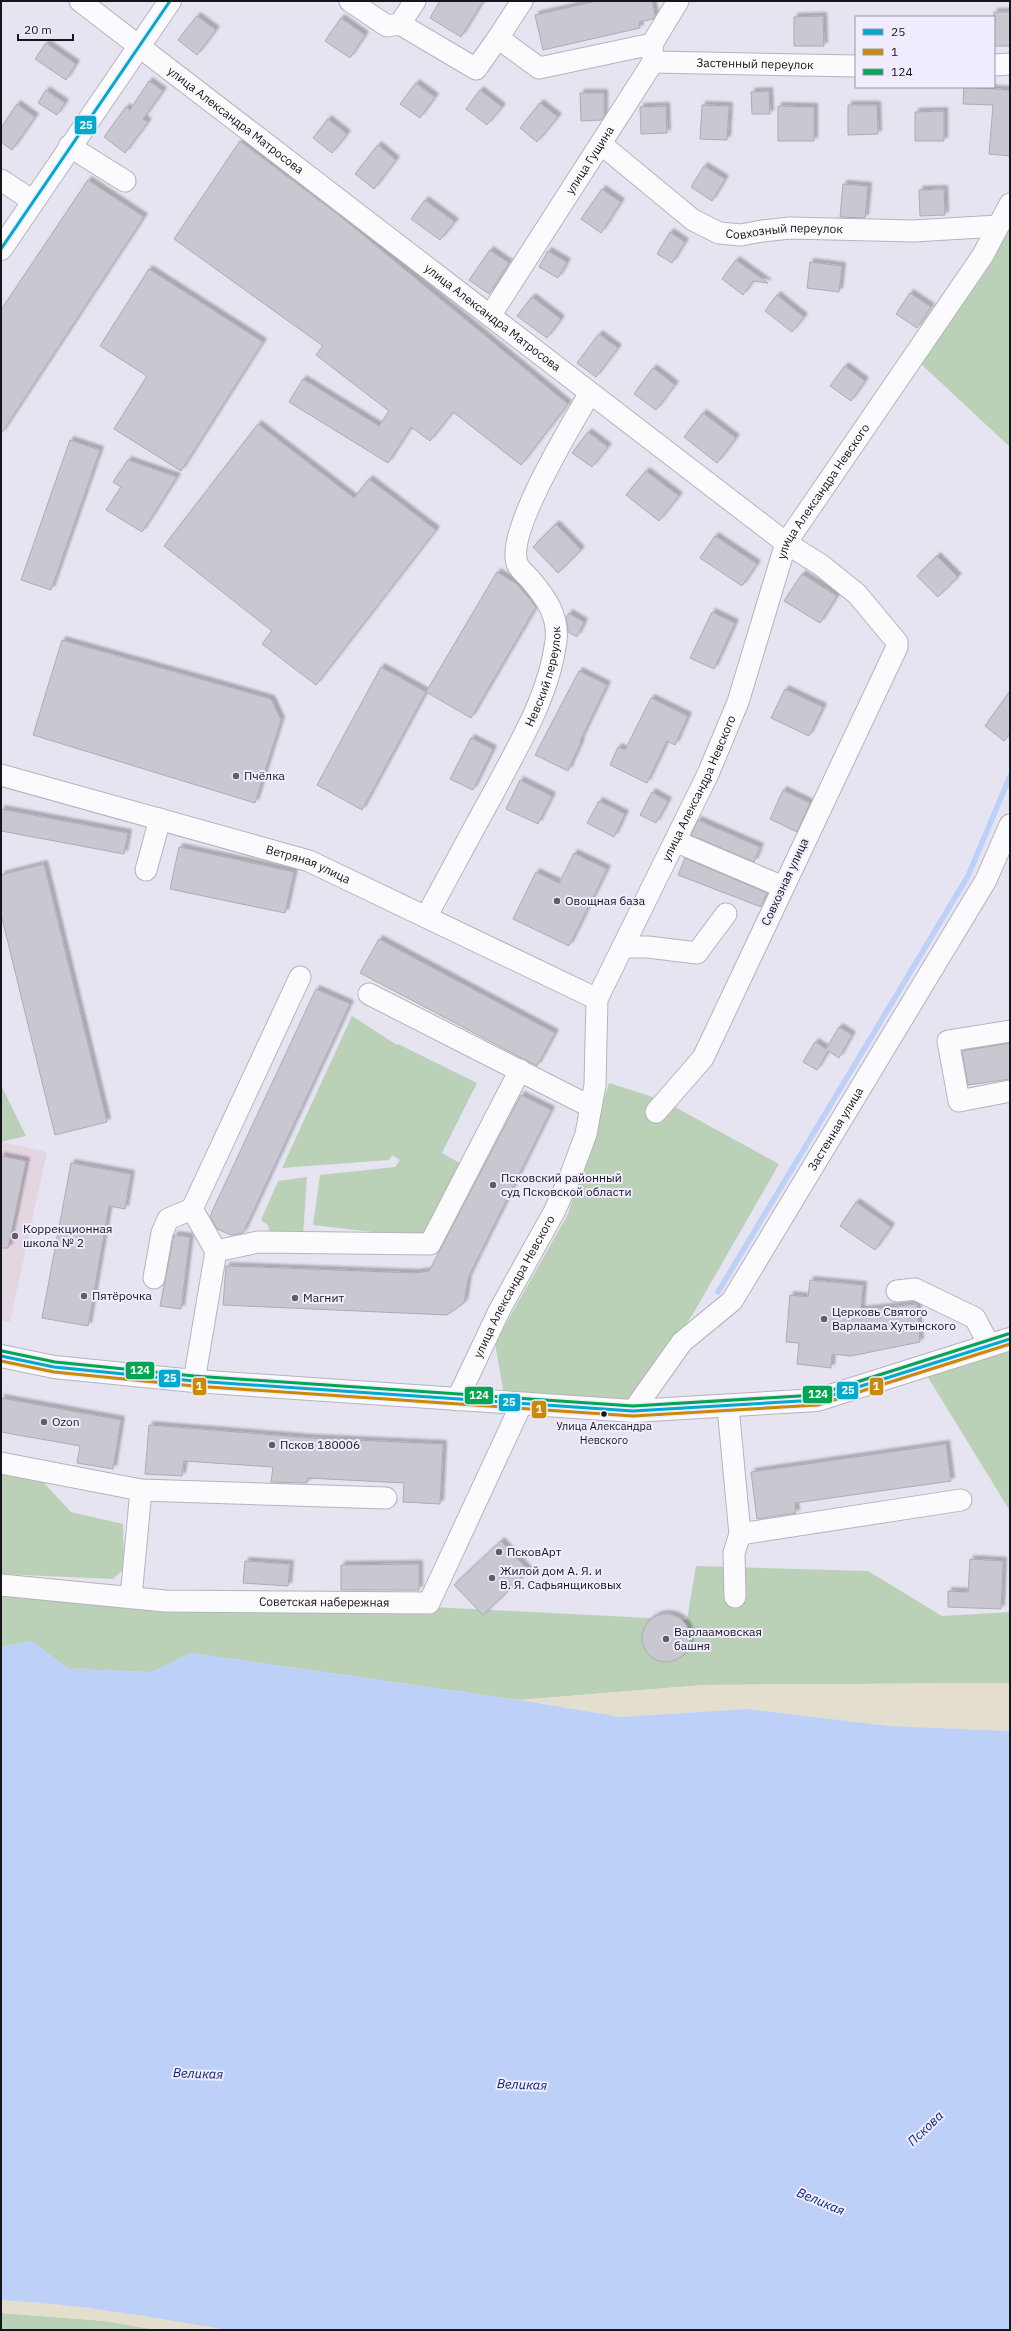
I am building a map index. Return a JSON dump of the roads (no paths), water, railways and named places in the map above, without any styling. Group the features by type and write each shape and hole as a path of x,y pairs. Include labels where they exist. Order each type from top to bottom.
{"main road":[{"path":"1,249 69,146 170,1"},
{"path":"1,1356 54,1367 194,1381 521,1405 633,1411 728,1407 817,1400 1010,1339"}],"street":[{"path":"350,1 387,26 400,24 476,69 522,1"},
{"path":"400,24 415,1"},
{"name":"улица Гущина","path":"490,316 600,144 652,53 678,1"},
{"name":"улица Александра Матросова","path":"85,3 786,543 821,565 857,594 897,642"},
{"name":"Застенный переулок","path":"498,38 539,68 652,53 855,66"},
{"path":"995,64 1010,64"},
{"name":"Совхозный переулок","path":"600,144 693,220 719,233 741,235 790,228 913,231 998,226"},
{"path":"69,146 125,181"},
{"path":"1,180 33,201"},
{"name":"улица Александра Невского","path":"457,1400 500,1309 554,1212 586,1134 595,1085 597,999 708,774 738,702 786,543 983,256 1010,204"},
{"name":"Невский переулок","path":"426,917 527,730 550,674 556,640 555,618 545,598 517,564 515,551 518,535 548,465 590,393"},
{"name":"Совхозная улица","path":"656,1112 703,1058 897,647 897,642"},
{"name":"Ветряная улица","path":"1,775 309,861 597,999"},
{"path":"146,870 160,820"},
{"name":"Застенная улица","path":"633,1411 682,1342 732,1301 986,880 1010,825"},
{"path":"675,841 784,887"},
{"path":"623,947 648,947 697,953 726,914"},
{"path":"154,1278 162,1233 168,1219 192,1209 300,977"},
{"path":"369,994 591,1107"},
{"path":"1010,1031 948,1041 959,1101 1010,1090"},
{"path":"216,1252 258,1242 430,1244 520,1070"},
{"path":"192,1209 216,1252 194,1381"},
{"path":"897,1291 915,1289 975,1318 989,1345"},
{"name":"Советская набережная","path":"1,1584 173,1601 429,1603 521,1405"},
{"path":"728,1407 740,1534 734,1553 735,1597"},
{"path":"1,1463 141,1490 386,1498"},
{"path":"131,1597 141,1490"},
{"path":"740,1534 961,1500"}],"water":[{"path":"31,1641 69,1669 152,1672 191,1653 519,1700 621,1717 747,1709 889,1726 1010,1731 1010,2330 228,2330 87,2308 1,2300 1,1647"}],"waterway":[{"path":"718,1292 968,876 1010,776"}],"place":[{"name":"Пчёлка","path":"236,776"},
{"name":"Овощная база","path":"557,901"},
{"name":"Псковский районный суд Псковской области","path":"493,1185"},
{"name":"Коррекционная школа № 2","path":"15,1236"},
{"name":"Пятёрочка","path":"84,1296"},
{"name":"Магнит","path":"295,1298"},
{"name":"Церковь Святого Варлаама Хутынского","path":"824,1319"},
{"name":"Улица Александра Невского","path":"604,1414"},
{"name":"Ozon","path":"44,1422"},
{"name":"Псков 180006","path":"272,1445"},
{"name":"ПсковАрт","path":"499,1552"},
{"name":"Жилой дом А. Я. и В. Я. Сафьянщиковых","path":"492,1578"},
{"name":"Варлаамовская башня","path":"666,1639"}],"water label":[{"name":"Великая","path":"198,2073"},
{"name":"Великая","path":"522,2084"},
{"name":"Пскова","path":"925,2128"},
{"name":"Великая","path":"821,2201"}]}
